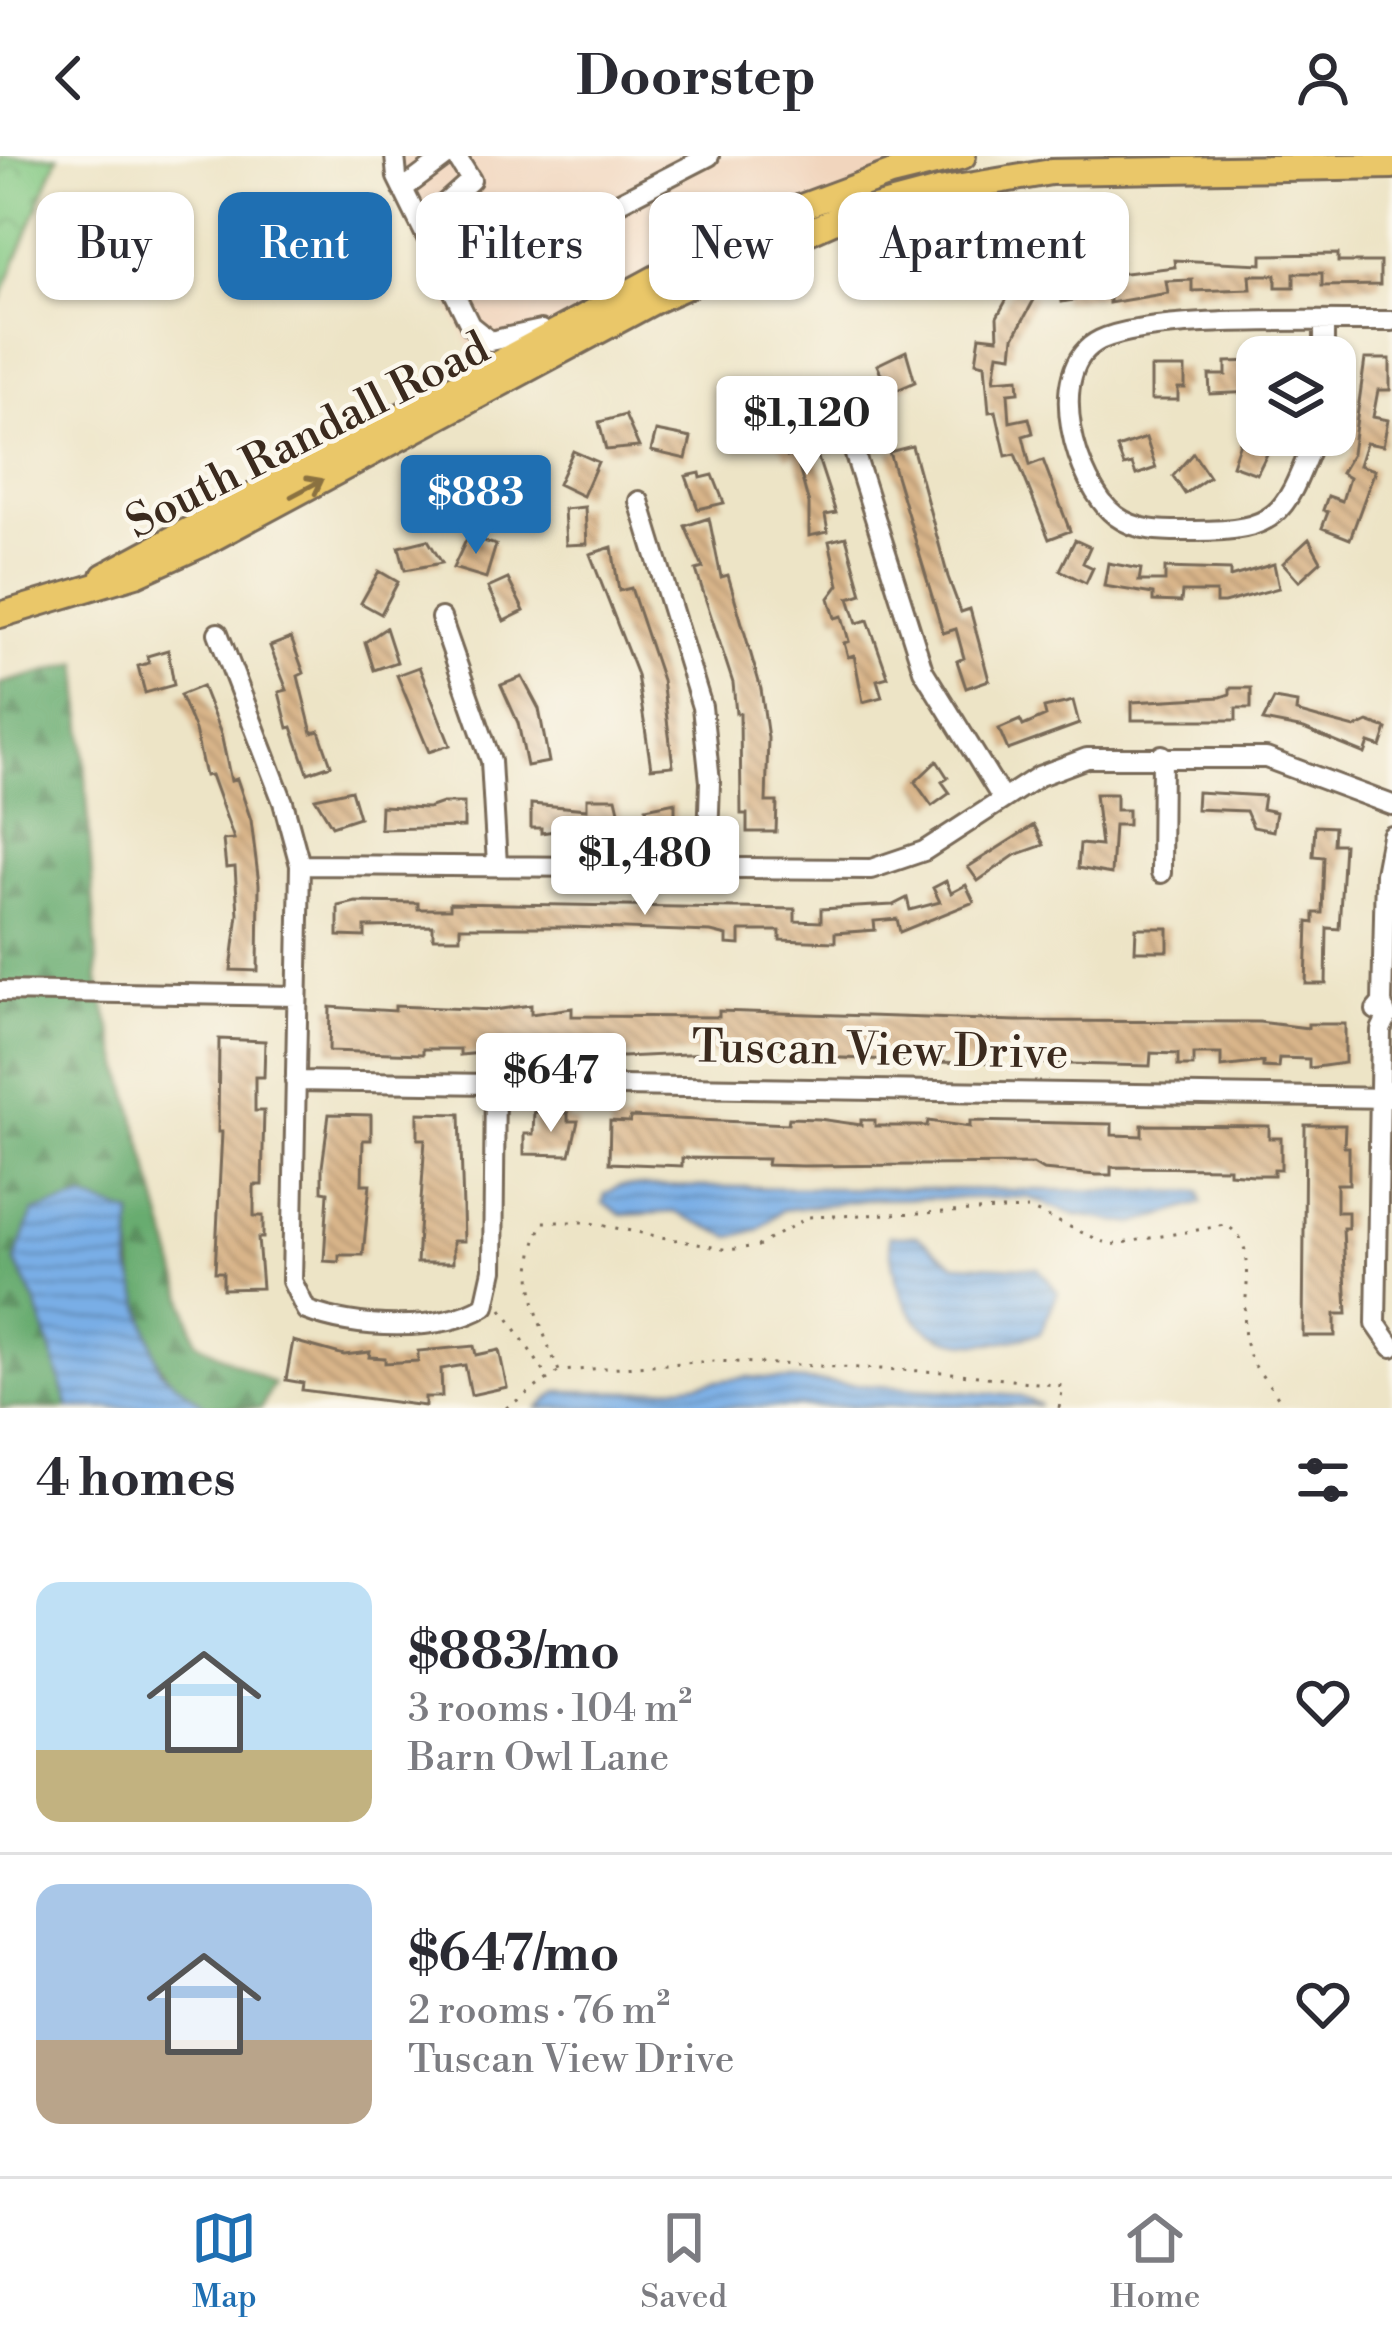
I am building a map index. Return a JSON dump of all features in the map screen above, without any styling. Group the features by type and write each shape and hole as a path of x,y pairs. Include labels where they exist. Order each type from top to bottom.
{"main road":[{"name":"South Randall Road","path":"87,587 130,557 582,314 801,205 963,156"},
{"name":"South Randall Road","path":"0,615 136,574 202,544 658,299 844,216 938,190 1051,172 1392,166"}],"street":[{"path":"394,156 404,189 470,325 483,338 520,338 582,314"},
{"path":"404,189 447,156"},
{"path":"456,156 471,180 443,206 493,268 709,156"},
{"path":"1307,456 1286,502 1253,528 1149,530 1130,525 1103,504 1068,418 1070,375 1092,345 1122,334 1392,321"},
{"path":"1324,322 1324,336"},
{"path":"840,406 923,670 1002,798"},
{"path":"639,501 702,707 710,782 707,869"},
{"path":"441,618 491,761 497,865"},
{"path":"218,633 283,802 300,865 295,1016 290,1027 296,1039 296,1298 314,1313 404,1323 458,1318 485,1306 492,1295 496,1085"},
{"path":"1161,873 1162,754"},
{"path":"300,865 871,869 924,850 1002,798 1087,758 1162,754 1266,758 1392,805"},
{"path":"1392,836 1385,873 1382,1003 1375,1017 1382,1030 1386,1098 1376,1324 1392,1347"},
{"path":"0,991 296,996"},
{"name":"Tuscan View Drive","path":"295,1081 1386,1098"}],"path":[{"path":"559,1371 532,1306 529,1252 543,1222 585,1222 728,1250 758,1246 808,1216 1030,1209 1110,1245 1214,1224 1232,1228 1246,1252 1247,1349 1284,1408"},
{"path":"500,1308 547,1376"},
{"path":"506,1408 559,1371 714,1361 943,1372 1063,1386 1059,1408"}],"shaded area":[{"path":"384,156 926,156 838,192 814,207 814,192 649,192 649,282 625,293 625,192 416,192 416,236 382,167"},
{"path":"447,300 611,300 477,361"}],"green space":[{"path":"0,156 58,156 44,192 36,192 36,211 0,301"},
{"path":"79,663 98,981 196,1342 274,1384 261,1408 204,1406 164,1372 151,1349 136,1294 132,1214 15,1260 37,1306 69,1408 0,1408 0,684"}],"water":[{"path":"620,1186 1200,1192 1202,1203 1134,1224 1076,1215 1027,1197 873,1199 782,1210 758,1230 731,1237 674,1212 622,1215 603,1203 605,1194"},
{"path":"83,1198 132,1214 130,1267 160,1371 208,1408 69,1408 37,1306 15,1260 33,1212"},
{"path":"889,1236 917,1236 955,1264 1038,1268 1058,1292 1040,1333 978,1343 953,1341 932,1332 903,1298"},
{"path":"748,1377 1018,1396 1041,1405 538,1408 559,1391 634,1392"}],"building":[{"path":"1338,254 1338,262 1380,262 1380,285 1322,286 1322,273 1294,273 1294,287 1276,287 1276,275 1250,275 1251,289 1192,291 1192,280 1166,281 1168,293 1129,300 1129,273 1175,267 1174,260 1262,264 1262,255"},
{"path":"1006,300 1034,300 1014,337 1012,355 998,353 994,380 1018,378 1019,392 1008,393 1010,422 1029,418 1033,433 1023,436 1030,465 1043,460 1070,531 1049,539 1015,454 1006,456 996,411 989,412 985,364 976,362 980,336 998,338 997,317"},
{"path":"906,351 915,382 890,393 877,365"},
{"path":"1365,359 1390,359 1390,390 1378,390 1373,417 1388,420 1383,446 1366,443 1359,465 1375,470 1350,539 1322,528 1328,496 1342,501 1349,478 1341,473 1351,456 1356,456"},
{"path":"1226,362 1236,362 1236,393 1210,394 1209,375 1226,375"},
{"path":"1151,368 1185,368 1185,388 1178,388 1178,400 1151,400"},
{"path":"625,415 639,447 606,450 599,422"},
{"path":"784,418 811,460 818,458 836,513 825,515 828,532 809,536 809,504 795,453 787,457 769,428"},
{"path":"656,431 691,438 686,459 651,451"},
{"path":"1146,438 1156,468 1136,475 1132,464 1124,466 1117,448"},
{"path":"912,446 948,577 961,612 970,609 989,680 966,688 957,661 964,658 956,629 943,633 889,452"},
{"path":"573,451 598,462 583,496 558,484"},
{"path":"1193,453 1209,477 1185,494 1173,476"},
{"path":"1236,454 1266,456 1257,474 1232,465"},
{"path":"700,473 701,478 713,475 724,503 698,509 686,476"},
{"path":"585,507 587,544 566,545 564,509"},
{"path":"709,518 721,577 728,575 761,689 768,738 766,802 777,802 776,832 747,832 747,814 741,814 740,713 736,713 733,683 696,570 703,568 685,526"},
{"path":"468,536 496,545 486,578 453,568"},
{"path":"846,537 862,594 849,598 857,623 868,620 888,677 877,680 882,697 863,702 854,655 848,657 844,643 849,641 842,616 835,618 829,598 839,585 829,541"},
{"path":"1309,539 1321,561 1299,581 1283,563"},
{"path":"428,540 442,563 405,570 399,547"},
{"path":"1075,540 1090,547 1083,563 1093,568 1086,583 1060,570"},
{"path":"612,547 619,591 631,588 662,680 673,766 651,768 637,675 590,554"},
{"path":"1108,563 1141,569 1139,581 1165,581 1165,568 1230,570 1230,577 1274,564 1279,588 1224,603 1216,603 1216,592 1182,592 1181,602 1153,601 1153,594 1104,586"},
{"path":"379,571 398,582 381,614 361,603"},
{"path":"508,579 524,611 504,621 488,588"},
{"path":"386,628 397,662 374,670 365,642"},
{"path":"291,638 304,673 298,676 312,733 319,731 331,765 308,773 292,727 288,728 279,692 287,690 270,646"},
{"path":"168,650 174,685 145,693 138,666 149,663 147,656"},
{"path":"419,667 450,745 429,752 397,675"},
{"path":"522,677 539,709 549,762 527,766 518,723 501,685"},
{"path":"202,686 221,734 231,781 237,779 251,820 259,884 258,971 231,970 238,914 235,867 226,868 223,840 234,839 211,775 205,776 195,730 180,695"},
{"path":"1230,688 1251,688 1251,708 1236,708 1236,720 1132,720 1132,702 1221,697 1230,694"},
{"path":"1274,699 1297,703 1296,712 1321,719 1355,728 1368,722 1387,729 1381,747 1369,743 1365,754 1304,729 1263,721"},
{"path":"1073,701 1079,724 1008,750 999,729 1020,720 1023,726 1046,716 1044,708"},
{"path":"937,761 948,778 942,782 950,793 932,806 915,782"},
{"path":"351,790 359,817 332,826 315,798"},
{"path":"1197,792 1264,796 1262,809 1276,812 1273,831 1253,827 1246,811 1196,809"},
{"path":"1095,794 1116,794 1116,810 1128,810 1128,825 1114,825 1111,874 1078,868 1080,844 1101,846"},
{"path":"587,798 616,798 621,819 646,819 646,808 675,802 675,833 595,834 595,825 541,833 541,828 531,828 531,804 587,809"},
{"path":"464,803 464,827 380,829 381,806 428,808"},
{"path":"1034,825 1044,845 1015,855 978,881 968,867"},
{"path":"1315,826 1334,827 1333,844 1344,844 1339,929 1327,928 1326,984 1306,984 1308,922 1314,923 1314,913 1322,913 1324,857 1313,856"},
{"path":"946,881 951,893 966,885 974,902 900,932 897,919 874,921 875,930 835,933 835,942 780,940 780,931 740,931 740,945 727,944 727,936 711,932 569,927 460,927 460,938 433,938 433,926 365,927 365,937 338,936 338,906 356,902 418,903 418,909 450,909 450,903 795,909 795,921 821,922 821,909 893,905 907,898 910,910 940,902 933,888"},
{"path":"1136,928 1168,928 1168,951 1135,951"},
{"path":"531,1005 531,1014 572,1008 572,1016 719,1017 719,1011 1016,1021 1259,1022 1308,1028 1308,1024 1345,1024 1345,1063 1309,1068 1309,1059 1279,1058 1278,1068 1263,1067 1263,1062 1221,1067 1221,1054 1193,1054 1193,1066 1178,1066 1178,1054 1151,1053 1150,1066 1029,1063 1029,1051 995,1051 995,1062 963,1063 746,1054 746,1059 709,1053 622,1057 601,1054 601,1048 563,1047 563,1056 515,1056 515,1050 460,1055 460,1049 423,1049 423,1054 329,1051 330,1007 395,1011 395,1006 494,1010"},
{"path":"219,1039 265,1041 264,1077 255,1077 255,1111 264,1111 262,1185 254,1185 254,1216 263,1216 263,1238 258,1238 262,1288 223,1289 223,1272 215,1272 222,1132 218,1132"},
{"path":"534,1112 568,1113 568,1121 578,1121 570,1155 524,1154 524,1134 533,1134"},
{"path":"418,1113 460,1114 464,1241 453,1241 453,1263 417,1263 425,1139 418,1139"},
{"path":"329,1114 371,1115 371,1140 363,1140 362,1184 370,1184 363,1255 339,1255 339,1262 324,1261 328,1192 322,1191 322,1167"},
{"path":"630,1117 788,1124 789,1118 819,1119 861,1125 861,1120 875,1120 875,1126 927,1126 928,1121 970,1127 970,1121 1112,1124 1112,1135 1142,1136 1142,1125 1269,1126 1269,1138 1281,1138 1281,1169 1274,1169 1274,1175 1254,1175 1229,1173 1229,1168 1111,1167 1111,1175 1096,1175 1043,1170 1033,1164 803,1166 767,1165 768,1159 682,1158 682,1166 609,1163 610,1121 630,1122"},
{"path":"1305,1125 1345,1125 1344,1147 1349,1147 1349,1184 1337,1184 1337,1212 1348,1212 1348,1228 1343,1228 1347,1314 1335,1314 1335,1336 1303,1336"},
{"path":"293,1341 344,1355 370,1352 369,1357 385,1358 385,1363 418,1361 418,1351 474,1346 476,1355 499,1350 507,1387 471,1395 465,1365 441,1369 442,1397 425,1397 425,1406 302,1390 303,1383 286,1380"}]}
